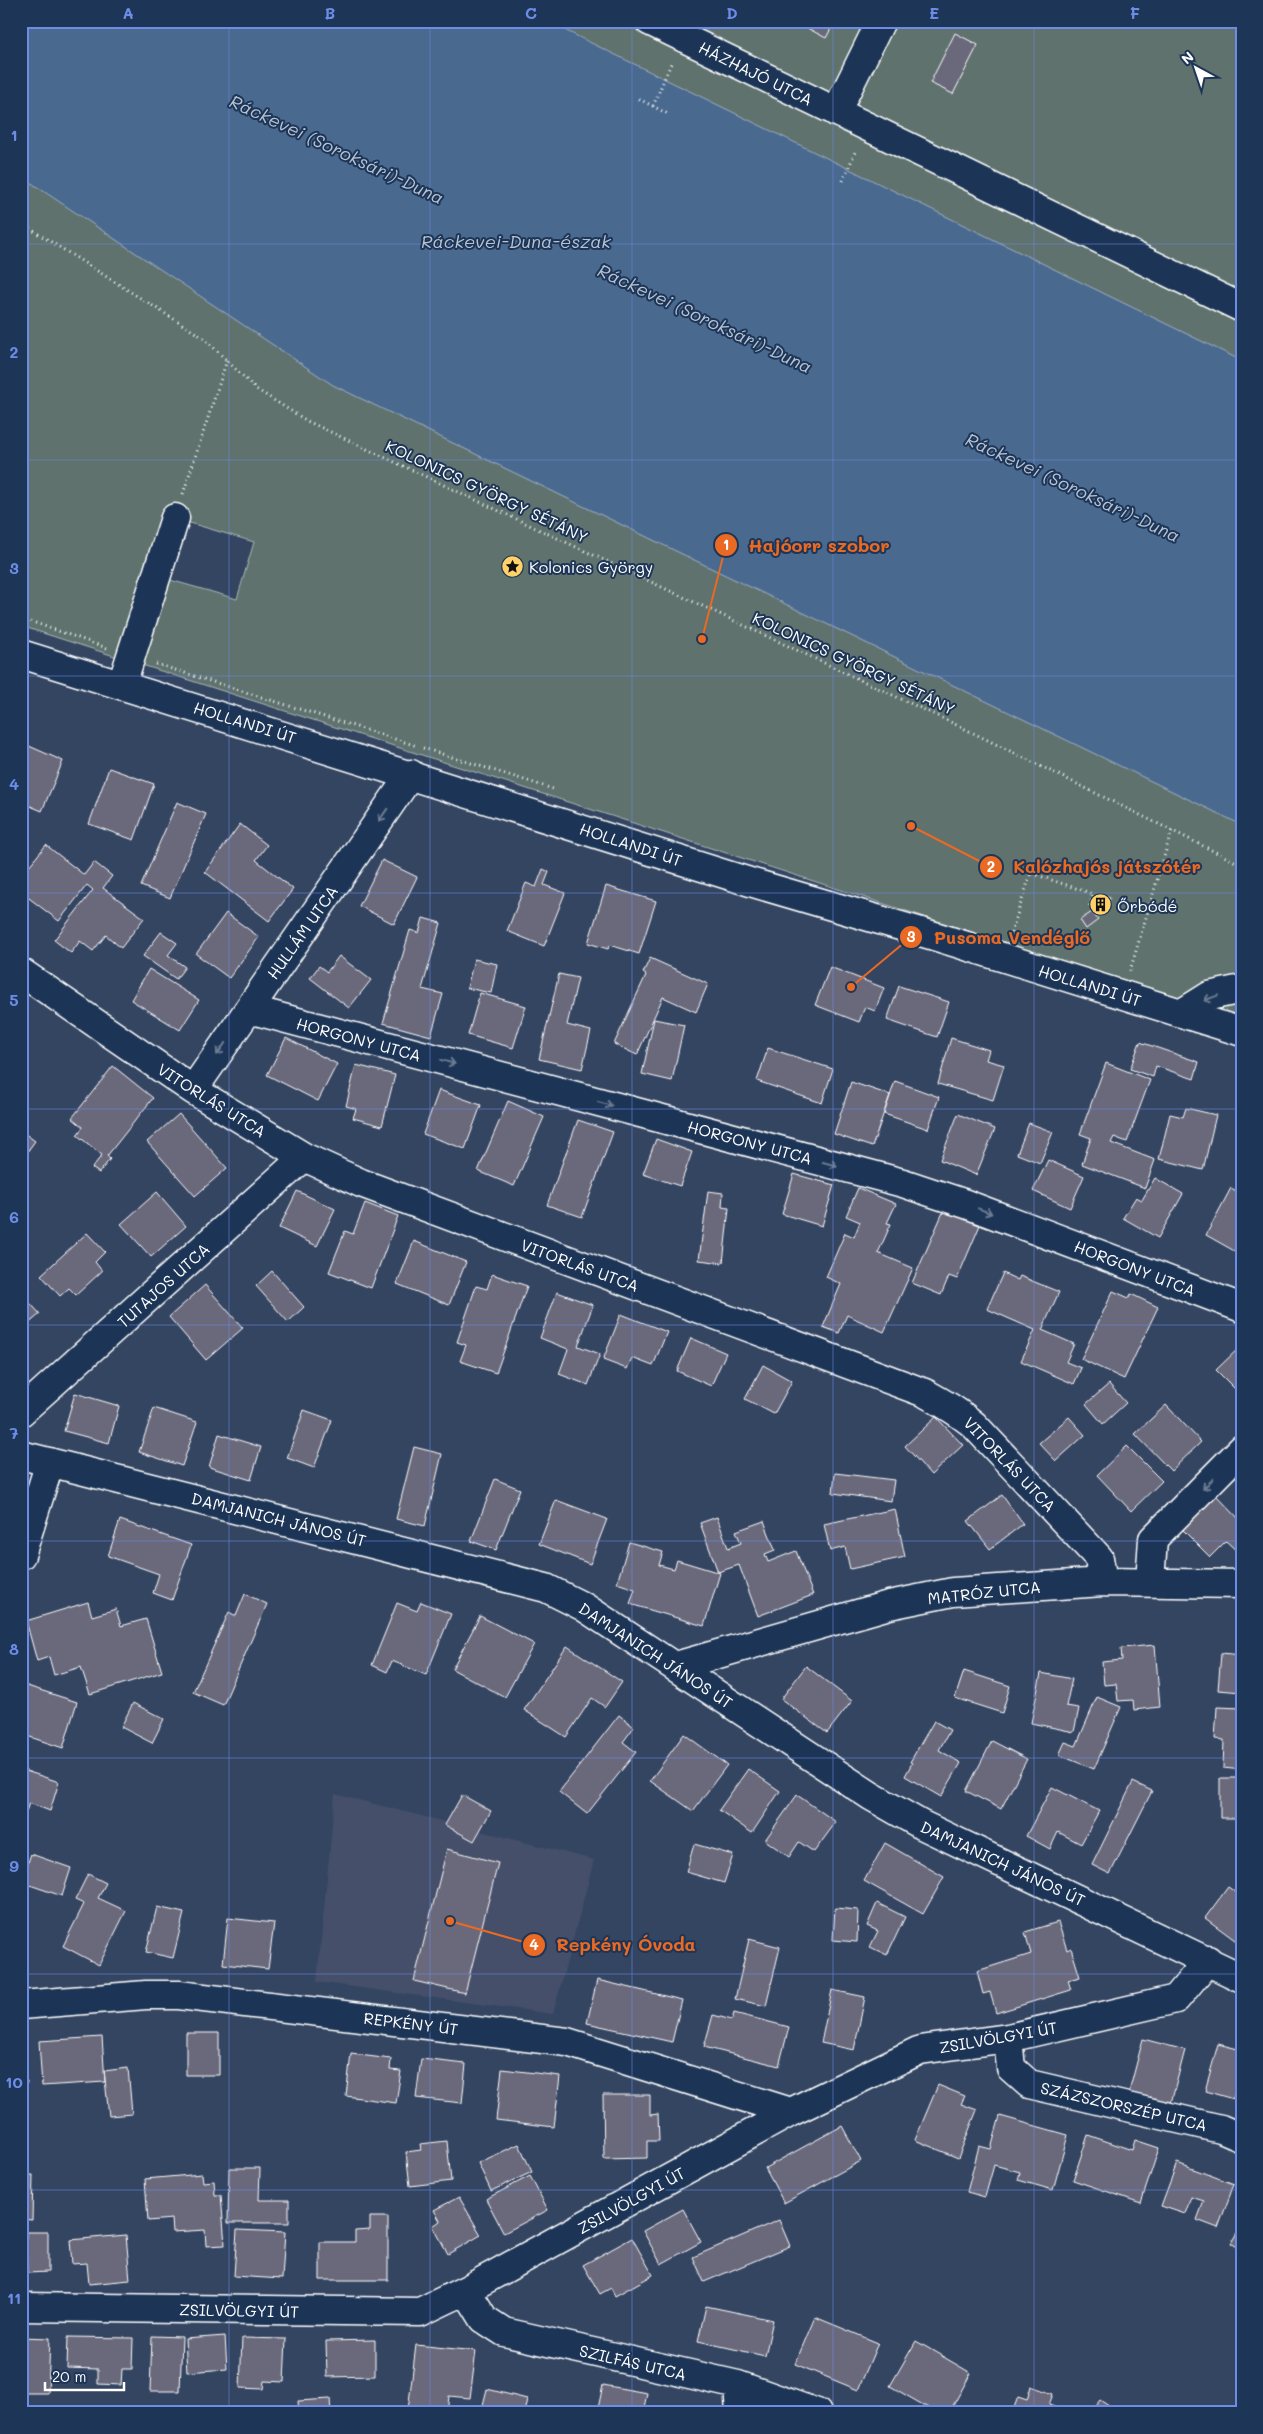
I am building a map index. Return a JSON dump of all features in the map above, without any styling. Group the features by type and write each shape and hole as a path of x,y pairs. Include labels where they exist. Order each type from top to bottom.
{"street":[{"name":"HÁZHAJÓ UTCA","path":"649,21 1242,308"},
{"path":"836,112 880,21"},
{"path":"122,684 175,518"},
{"name":"HOLLANDI ÚT","path":"21,654 411,774 740,879 1242,1032"},
{"name":"HULLÁM UTCA","path":"193,1090 411,774"},
{"name":"VITORLÁS UTCA","path":"21,972 193,1090 304,1157 361,1183 925,1393 958,1411 974,1425 1099,1558 1103,1582"},
{"path":"1182,1013 1210,996 1242,989"},
{"name":"HORGONY UTCA","path":"249,1009 903,1183 966,1204 1242,1308"},
{"name":"TUTAJOS UTCA","path":"21,1412 304,1157"},
{"path":"1150,1582 1153,1539 1242,1449"},
{"name":"DAMJANICH JÁNOS ÚT","path":"21,1455 546,1588 584,1607 871,1796 920,1824 1208,1960 1242,1978"},
{"path":"21,1555 50,1462"},
{"name":"MATRÓZ UTCA","path":"676,1666 889,1605 944,1594 998,1588 1103,1582 1242,1584"},
{"name":"ZSILVÖLGYI ÚT","path":"21,2307 420,2312 466,2290 791,2112 920,2050 1008,2038 1176,1999 1208,1960"},
{"name":"REPKÉNY ÚT","path":"21,2005 146,1995 179,1995 567,2042 791,2112"},
{"name":"SZÁZSZORSZÉP UTCA","path":"1008,2038 1010,2068 1029,2084 1221,2129 1242,2138"},
{"name":"SZILFÁS UTCA","path":"466,2290 484,2319 504,2332 738,2385 802,2411"},
{"path":"738,2385 740,2413"}],"path":[{"path":"653,106 676,54"},
{"path":"639,99 668,114"},
{"path":"843,181 856,150"},
{"name":"KOLONICS GYÖRGY SÉTÁNY","path":"21,223 204,338 256,389 307,421 961,727 1242,864"},
{"path":"175,518 227,360"},
{"path":"1129,971 1172,830"},
{"path":"1011,934 1031,873 1093,894 1088,908"}],"shaded area":[{"path":"335,1794 594,1860 553,2014 317,1982"}],"green space":[{"path":"546,21 1242,21 1242,361 556,26"},
{"path":"21,176 333,385 1242,825 1242,1019 21,626","holes":["180,520 254,542 237,599 163,578"]}],"water":[{"name":"Ráckevei-Duna-észak","path":"21,21 546,21 1242,361 1242,825 333,385 21,176"}],"building":[{"path":"794,21 835,21 826,38"},
{"path":"955,33 978,45 953,94 930,83"},
{"path":"29,746 63,761 42,811 21,802 26,792 21,790 21,765"},
{"path":"109,768 154,784 134,840 89,824"},
{"path":"177,802 206,814 170,898 141,886"},
{"path":"240,824 267,845 256,860 293,889 269,921 205,872"},
{"path":"46,845 84,875 94,862 112,876 103,888 144,918 121,948 106,935 93,951 80,941 71,953 54,940 93,890 87,885 59,921 21,892 21,876"},
{"path":"382,860 417,877 394,924 359,906"},
{"path":"543,869 549,872 544,885 565,893 544,946 507,931 526,883 536,887"},
{"path":"606,886 656,901 639,954 610,945 608,949 588,943"},
{"name":"Őrbódé","path":"1099,894 1110,898 1104,915 1092,911"},
{"path":"1092,912 1098,920 1086,929 1080,920"},
{"path":"226,913 259,937 229,978 196,954"},
{"path":"423,918 441,923 422,989 443,994 431,1036 383,1023 410,930 419,933"},
{"path":"161,932 177,943 168,955 185,967 176,979 143,956"},
{"path":"339,956 371,980 349,1008 310,978 319,966 327,972"},
{"path":"650,958 708,984 696,1012 663,997 637,1055 614,1044 646,975 643,973"},
{"path":"474,959 497,964 491,993 467,988"},
{"path":"830,967 884,988 875,1011 865,1007 859,1022 815,1005"},
{"path":"149,969 199,1000 180,1030 131,1000"},
{"path":"559,974 578,978 567,1025 591,1031 582,1069 539,1059"},
{"path":"899,986 949,1002 937,1037 887,1020"},
{"path":"480,993 526,1006 513,1048 468,1035"},
{"path":"654,1019 684,1025 672,1081 642,1074"},
{"path":"286,1038 337,1064 318,1101 267,1075"},
{"path":"951,1038 989,1050 986,1060 1004,1065 993,1100 938,1084"},
{"path":"1140,1042 1199,1062 1194,1079 1156,1066 1153,1077 1130,1069"},
{"path":"768,1048 833,1069 822,1103 757,1081"},
{"path":"1106,1063 1150,1080 1127,1142 1114,1137 1111,1143 1155,1160 1145,1188 1082,1164 1091,1138 1080,1134"},
{"path":"356,1065 395,1075 382,1126 353,1118 356,1109 346,1106"},
{"path":"113,1066 153,1098 107,1156 110,1159 99,1173 92,1168 102,1155 77,1135 83,1127 72,1118"},
{"path":"895,1081 939,1097 928,1129 884,1114"},
{"path":"851,1082 890,1095 872,1147 834,1134"},
{"path":"439,1090 481,1105 465,1149 423,1134"},
{"path":"508,1101 544,1117 514,1186 478,1171"},
{"path":"1186,1108 1216,1115 1203,1170 1159,1159 1170,1114 1183,1117"},
{"path":"179,1114 227,1168 195,1196 147,1142"},
{"path":"958,1114 995,1129 976,1175 940,1160"},
{"path":"578,1120 613,1132 582,1217 547,1205"},
{"path":"1029,1123 1053,1132 1040,1163 1017,1154"},
{"path":"21,1131 35,1141 21,1160"},
{"path":"656,1139 692,1152 680,1186 643,1174"},
{"path":"1048,1160 1084,1176 1070,1208 1033,1191"},
{"path":"794,1174 834,1185 822,1226 782,1214"},
{"path":"1155,1178 1183,1194 1158,1238 1123,1218 1136,1197 1142,1200"},
{"path":"858,1188 896,1204 887,1223 891,1224 878,1253 913,1268 884,1332 847,1315 839,1333 823,1327 841,1284 826,1277 845,1233 854,1237 860,1222 846,1216"},
{"path":"1231,1188 1242,1194 1242,1245 1238,1253 1206,1235"},
{"path":"297,1191 335,1209 317,1246 279,1228"},
{"path":"708,1191 723,1193 722,1207 729,1208 723,1263 699,1260"},
{"path":"157,1192 186,1226 151,1257 121,1224"},
{"path":"365,1203 398,1216 371,1288 329,1272 345,1231 353,1234"},
{"path":"944,1210 980,1225 957,1279 949,1276 941,1295 912,1283"},
{"path":"87,1233 105,1252 95,1262 102,1271 76,1295 69,1288 60,1296 41,1275"},
{"path":"414,1241 466,1262 449,1305 397,1284"},
{"path":"272,1271 304,1307 288,1322 256,1286"},
{"path":"1003,1273 1018,1280 1020,1276 1059,1292 1042,1330 1074,1344 1066,1362 1081,1368 1074,1384 1021,1361 1035,1330 987,1309"},
{"path":"492,1274 527,1286 496,1373 460,1361 466,1345 457,1342 476,1286 487,1289"},
{"path":"205,1285 243,1328 206,1360 169,1317"},
{"path":"1113,1291 1129,1298 1131,1294 1158,1307 1124,1379 1081,1359"},
{"path":"557,1292 593,1305 578,1346 600,1354 588,1385 559,1374 568,1349 540,1338"},
{"path":"21,1293 40,1314 21,1330"},
{"path":"621,1314 667,1332 653,1366 632,1358 627,1369 603,1360"},
{"path":"691,1338 726,1353 711,1386 677,1371"},
{"path":"1242,1345 1242,1396 1216,1370"},
{"path":"763,1365 792,1381 774,1414 745,1399"},
{"path":"1109,1384 1126,1403 1103,1424 1086,1404"},
{"path":"75,1393 119,1406 109,1443 64,1431"},
{"path":"1166,1405 1201,1442 1171,1471 1135,1434"},
{"path":"154,1408 197,1422 182,1466 139,1452"},
{"path":"304,1410 332,1420 314,1468 287,1458"},
{"path":"936,1417 963,1445 931,1475 905,1446"},
{"path":"1069,1417 1085,1435 1056,1461 1039,1443"},
{"path":"219,1434 261,1447 251,1480 209,1467"},
{"path":"1127,1446 1162,1481 1131,1511 1097,1475"},
{"path":"414,1447 442,1454 425,1526 396,1519"},
{"path":"835,1473 894,1480 891,1501 833,1493"},
{"path":"495,1479 520,1489 496,1550 471,1541"},
{"path":"1214,1493 1242,1522 1242,1550 1239,1553 1226,1541 1210,1557 1180,1527"},
{"path":"1002,1495 1023,1524 990,1549 968,1521"},
{"path":"556,1500 607,1519 590,1564 539,1544"},
{"path":"895,1509 905,1557 850,1569 845,1547 830,1551 824,1524"},
{"path":"717,1517 728,1548 741,1543 736,1531 764,1521 775,1550 765,1554 768,1562 796,1551 813,1595 758,1616 739,1565 718,1572 700,1523"},
{"path":"120,1520 191,1545 172,1600 153,1593 159,1574 108,1556"},
{"path":"629,1542 663,1552 659,1565 674,1569 677,1560 720,1573 704,1626 630,1604 635,1589 617,1583"},
{"path":"245,1594 267,1604 223,1705 193,1692 229,1612 236,1616"},
{"path":"88,1602 92,1616 116,1609 121,1626 146,1619 162,1672 90,1694 81,1667 54,1675 49,1657 37,1661 26,1621"},
{"path":"421,1602 451,1614 426,1675 392,1661 387,1672 372,1665 397,1603 417,1611"},
{"path":"480,1616 534,1644 505,1697 452,1669"},
{"path":"1155,1645 1160,1707 1134,1710 1133,1700 1118,1701 1116,1684 1104,1685 1102,1662 1122,1660 1121,1648"},
{"path":"567,1646 622,1682 605,1707 592,1698 566,1737 524,1710"},
{"path":"1221,1653 1242,1655 1242,1692 1218,1690"},
{"path":"806,1666 852,1701 827,1733 781,1699"},
{"path":"964,1671 1010,1686 1002,1713 955,1698"},
{"path":"1041,1673 1072,1679 1066,1706 1079,1708 1074,1732 1031,1723"},
{"path":"21,1684 77,1702 63,1748 21,1734"},
{"path":"1097,1697 1121,1707 1094,1769 1059,1755 1065,1742 1076,1746"},
{"path":"133,1703 164,1719 152,1743 121,1727"},
{"path":"1217,1707 1242,1708 1242,1770 1223,1768 1224,1740 1215,1739"},
{"path":"619,1715 634,1727 623,1742 636,1752 587,1814 559,1792"},
{"path":"934,1721 950,1730 939,1750 961,1763 941,1797 905,1776 912,1763 910,1762"},
{"path":"684,1734 727,1765 693,1811 650,1781"},
{"path":"992,1741 1027,1759 1001,1809 966,1791"},
{"path":"748,1769 780,1791 752,1833 719,1810"},
{"path":"23,1770 59,1782 50,1811 29,1803 21,1826 21,1777"},
{"path":"1220,1778 1242,1778 1242,1818 1220,1818"},
{"path":"1133,1782 1152,1791 1110,1874 1092,1865"},
{"path":"1052,1787 1099,1811 1081,1844 1058,1832 1050,1849 1026,1836"},
{"path":"462,1795 491,1811 474,1841 445,1825"},
{"path":"797,1795 836,1822 814,1852 799,1842 789,1857 765,1840"},
{"path":"885,1843 944,1877 923,1914 864,1881"},
{"path":"694,1844 733,1855 724,1883 686,1872"},
{"path":"447,1849 498,1863 465,1993 414,1981"},
{"path":"31,1854 71,1868 62,1896 21,1882"},
{"path":"88,1874 106,1883 98,1898 126,1911 99,1965 63,1946 84,1904 75,1900"},
{"path":"1228,1887 1242,1897 1242,1939 1239,1943 1205,1918"},
{"path":"877,1903 905,1917 887,1955 870,1947 878,1931 867,1926"},
{"path":"157,1907 184,1913 173,1958 146,1952"},
{"path":"835,1908 858,1910 857,1942 833,1940"},
{"path":"228,1918 274,1923 268,1969 223,1964"},
{"path":"1058,1922 1067,1950 1071,1948 1080,1977 1068,1980 1071,1990 996,2013 990,1992 983,1994 977,1971 1031,1954 1025,1932"},
{"path":"749,1939 780,1947 766,2006 735,1999"},
{"path":"597,1980 682,2000 672,2042 587,2023"},
{"path":"832,1990 865,1997 854,2050 821,2043"},
{"path":"734,2013 789,2027 779,2066 704,2047 713,2015 732,2020"},
{"path":"186,2033 219,2033 219,2075 186,2075"},
{"path":"102,2037 105,2082 42,2086 39,2041"},
{"path":"1143,2039 1185,2050 1170,2107 1128,2096"},
{"path":"1218,2044 1242,2050 1242,2094 1235,2092 1233,2099 1205,2091"},
{"path":"351,2054 391,2059 390,2070 401,2071 396,2103 346,2096"},
{"path":"421,2059 466,2064 462,2103 416,2098"},
{"path":"128,2068 132,2114 109,2116 104,2071"},
{"path":"502,2069 560,2076 554,2127 496,2120"},
{"path":"21,2080 27,2081 21,2119"},
{"path":"938,2085 965,2096 961,2104 977,2110 958,2158 915,2140"},
{"path":"603,2095 650,2095 650,2115 658,2114 659,2141 647,2141 647,2158 604,2159"},
{"path":"1000,2116 1068,2135 1053,2190 1018,2180 1020,2172 994,2165 985,2197 967,2192 979,2146 991,2149"},
{"path":"842,2126 861,2161 784,2203 765,2168"},
{"path":"1088,2135 1132,2150 1135,2140 1159,2148 1141,2203 1073,2180"},
{"path":"447,2141 451,2181 410,2186 406,2152 421,2150 420,2144"},
{"path":"519,2144 532,2172 491,2191 478,2163"},
{"path":"1177,2163 1234,2184 1218,2228 1197,2220 1204,2201 1191,2197 1185,2214 1161,2206"},
{"path":"229,2168 260,2168 259,2200 289,2200 289,2223 228,2223"},
{"path":"202,2174 203,2182 214,2181 215,2195 221,2195 225,2245 206,2246 205,2230 173,2232 172,2219 148,2221 145,2179"},
{"path":"21,2175 33,2175 32,2220 21,2219"},
{"path":"530,2176 548,2210 504,2233 486,2199"},
{"path":"459,2197 481,2235 448,2254 433,2226 440,2221 434,2210"},
{"path":"683,2209 701,2242 661,2264 643,2231"},
{"path":"370,2217 388,2217 388,2280 320,2280 320,2242 355,2242 355,2231 370,2230"},
{"path":"779,2220 790,2246 704,2282 693,2257"},
{"path":"1242,2224 1242,2250 1231,2243"},
{"path":"237,2230 285,2232 282,2279 234,2276"},
{"path":"26,2232 48,2232 48,2272 27,2273"},
{"path":"126,2235 130,2280 89,2284 87,2263 72,2264 70,2240"},
{"path":"632,2238 653,2275 615,2296 611,2288 600,2294 583,2265"},
{"path":"706,2306 773,2320 765,2356 698,2341"},
{"path":"815,2317 878,2343 858,2390 795,2364"},
{"path":"152,2336 182,2337 180,2391 150,2391"},
{"path":"225,2336 227,2369 187,2372 185,2339"},
{"path":"21,2337 50,2338 48,2393 21,2393"},
{"path":"68,2337 133,2338 132,2369 122,2369 121,2385 98,2384 98,2369 67,2368"},
{"path":"242,2338 286,2339 284,2382 264,2381 263,2389 240,2388"},
{"path":"375,2340 375,2376 327,2377 326,2341"},
{"path":"916,2341 971,2373 949,2413 937,2413 890,2386"},
{"path":"416,2345 476,2351 470,2398 449,2396 447,2413 408,2410"},
{"path":"603,2385 647,2393 643,2413 597,2413"},
{"path":"1031,2386 1053,2394 1049,2405 1057,2408 1055,2413 1012,2413 1018,2397 1027,2400"},
{"path":"487,2389 527,2399 524,2413 481,2413"},
{"path":"330,2399 331,2413 299,2413 298,2401"},
{"path":"1100,2400 1116,2411 1115,2413 1090,2413"}],"place":[{"name":"Kolonics György","path":"513,566"},
{"name":"Hajóorr szobor","path":"702,639"},
{"name":"Kalózhajós játszótér","path":"911,826"},
{"name":"Őrbódé","path":"1101,905"},
{"name":"Pusoma Vendéglő","path":"851,987"},
{"name":"Repkény Óvoda","path":"450,1921"}],"water label":[{"name":"Ráckevei (Soroksári)-Duna","path":"337,149"},
{"name":"Ráckevei (Soroksári)-Duna","path":"705,318"},
{"name":"Ráckevei (Soroksári)-Duna","path":"1073,487"}]}
